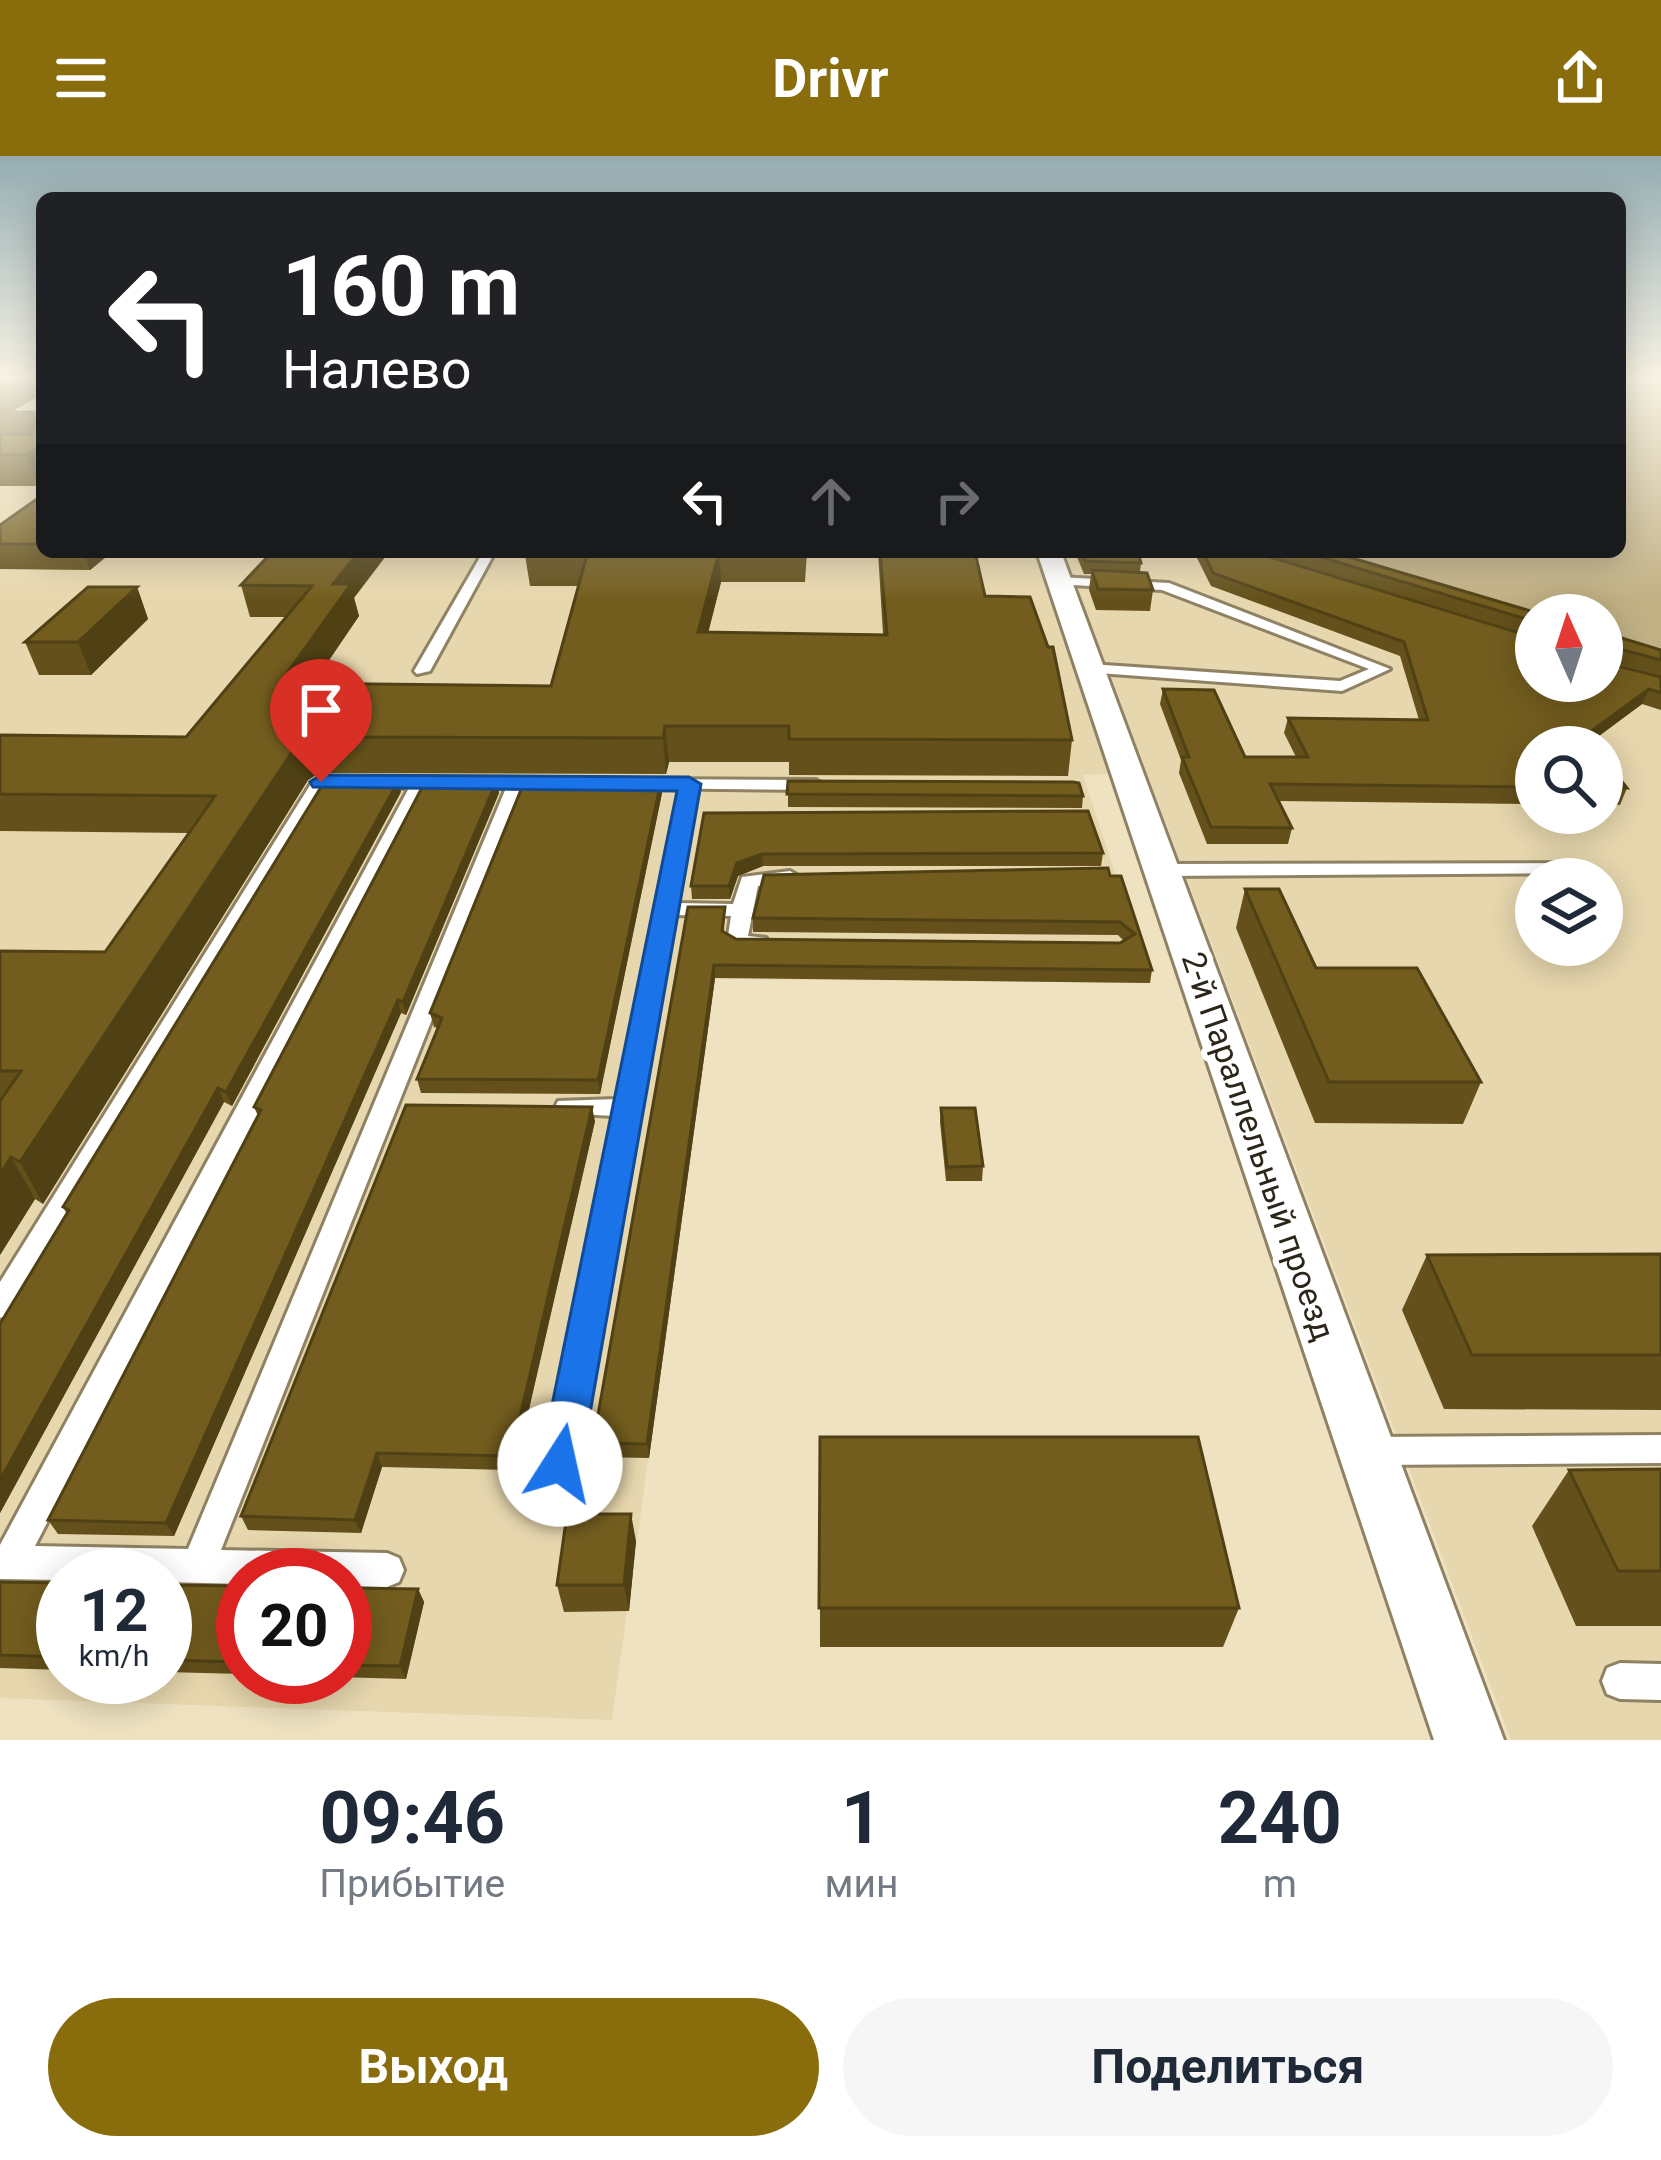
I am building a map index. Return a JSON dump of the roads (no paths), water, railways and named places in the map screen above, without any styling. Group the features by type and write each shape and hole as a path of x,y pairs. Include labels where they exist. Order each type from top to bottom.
{"street":[{"name":"2-й Параллельный проезд","path":"1054,566 1469,1740"}],"lane":[{"path":"422,671 486,558"},
{"path":"1054,566 1164,586 1382,669 1342,686 1090,669"},
{"path":"0,1306 321,782 582,783"},
{"path":"387,1570 4,1562 420,783"},
{"path":"197,1567 397,1105 518,783"},
{"path":"625,784 832,785"},
{"path":"560,1464 665,909 694,816 689,784"},
{"path":"1161,870 1515,869"},
{"path":"785,943 737,942 748,881 811,876"},
{"path":"665,909 742,910"},
{"path":"539,1107 627,1108"},
{"path":"1367,1451 1661,1450"},
{"path":"1620,1681 1661,1682"}]}
